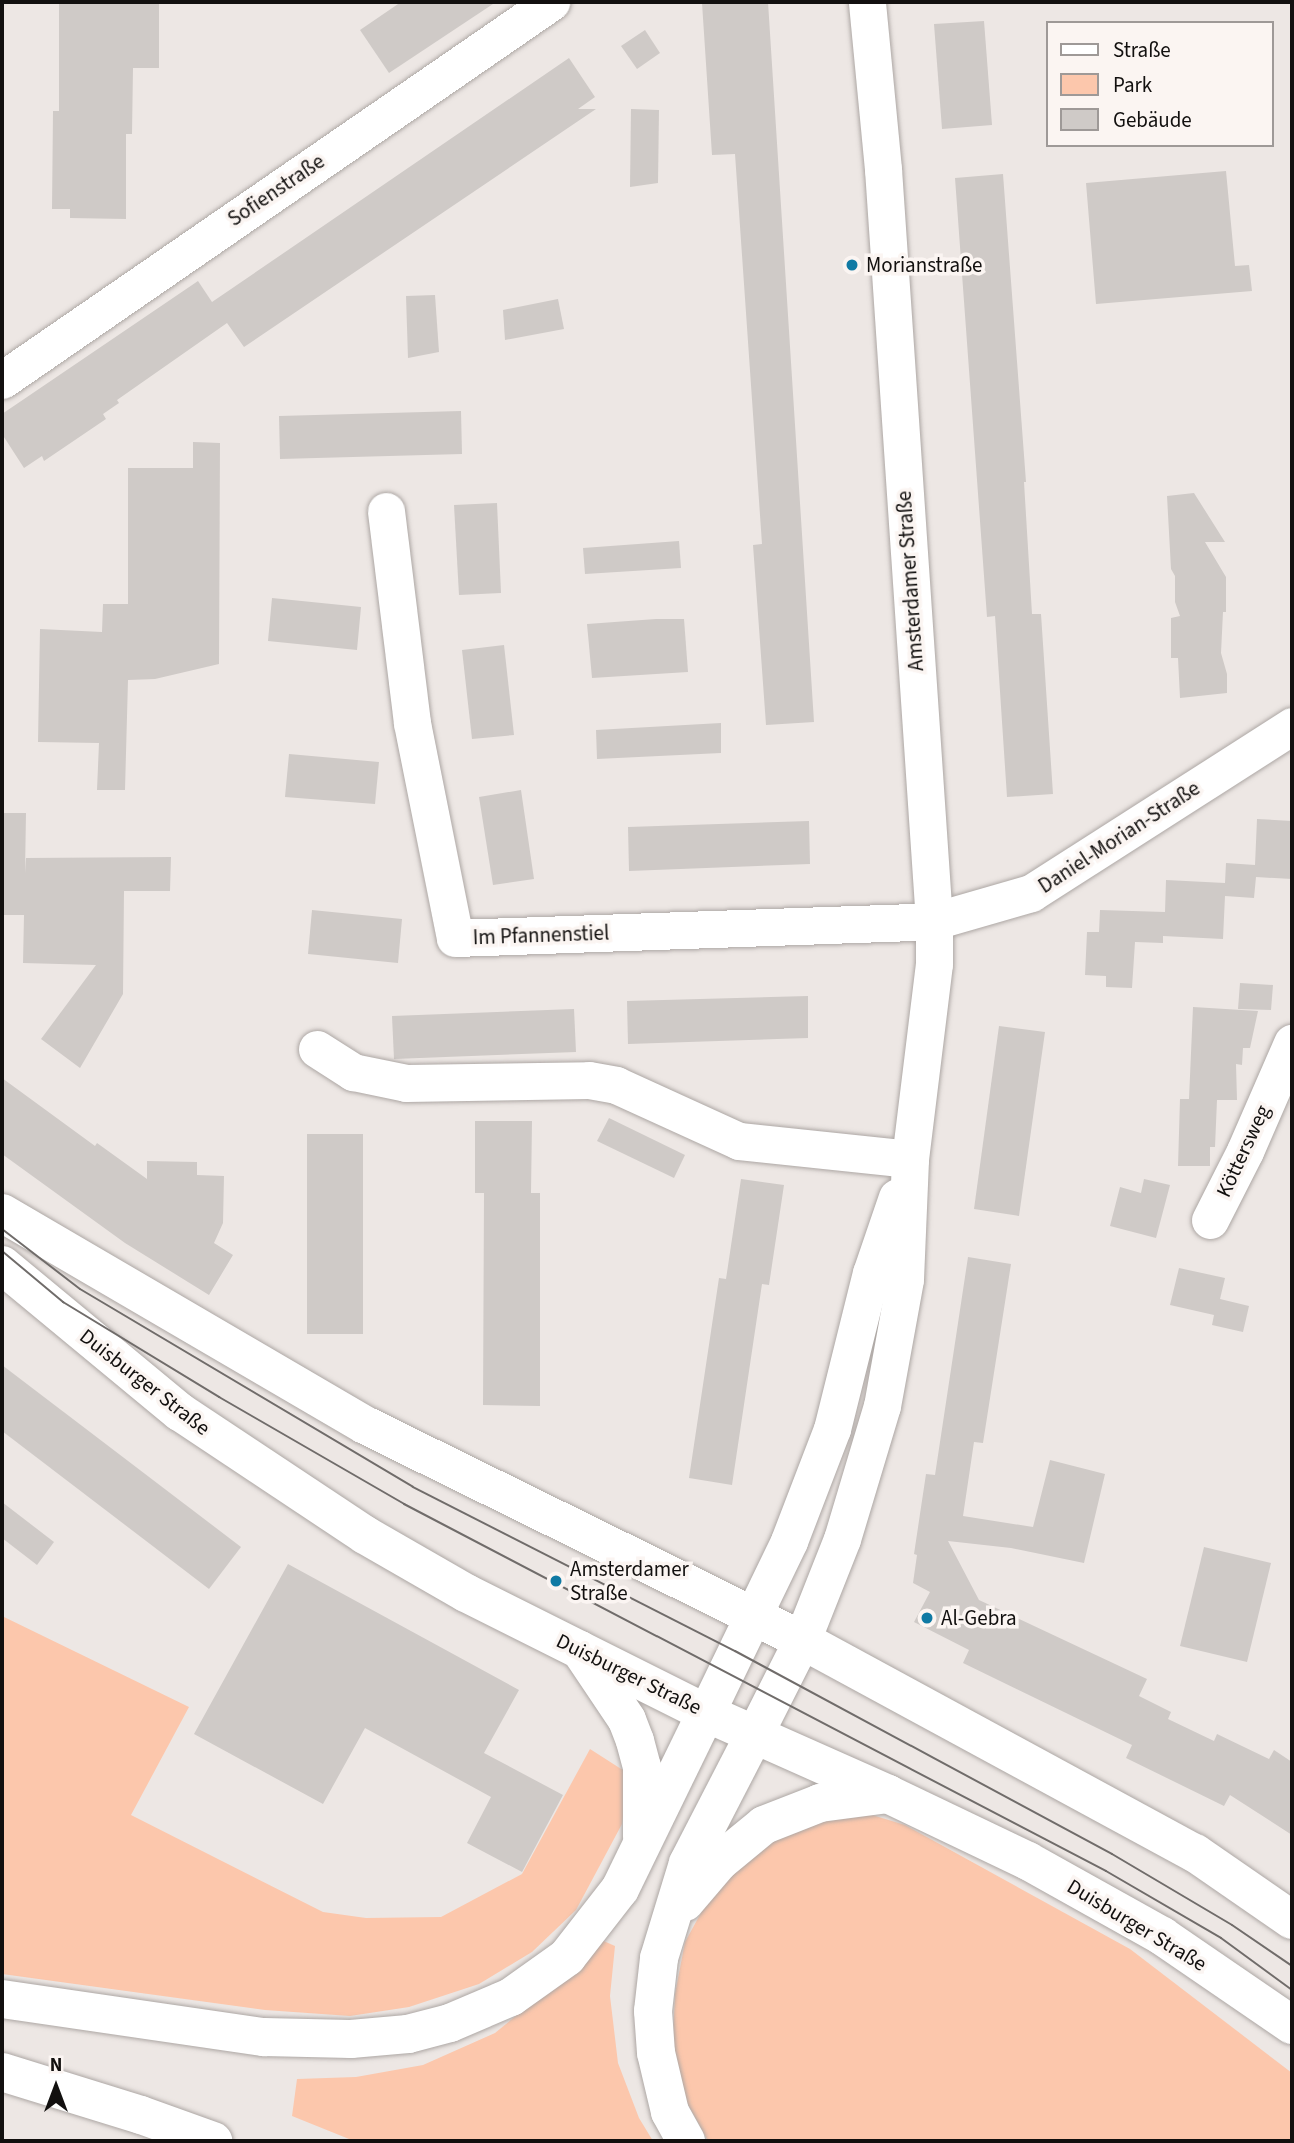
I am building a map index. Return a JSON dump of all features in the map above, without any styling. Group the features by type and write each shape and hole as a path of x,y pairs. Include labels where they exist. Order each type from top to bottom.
{"main road":[{"path":"2,1213 365,1425 802,1640 1195,1853 1292,1920"},
{"name":"Duisburger Straße","path":"2,1265 141,1382 249,1460 365,1535 466,1593 706,1713 888,1794 1028,1861 1162,1936 1292,2025"},
{"path":"580,1650 627,1720 635,1741 642,1767 642,1846"},
{"path":"2,1999 264,2037 351,2039 408,2034 450,2023 511,1997 567,1957 620,1889 706,1713"},
{"path":"686,2141 670,2112 656,2053 653,2011 659,1958 688,1863 754,1735"},
{"path":"672,1917 719,1862 764,1825 820,1803 888,1794"},
{"path":"2,2072 141,2115 213,2141"}],"street":[{"name":"Sofienstraße","path":"2,380 551,2"},
{"name":"Amsterdamer Straße","path":"754,1735 802,1640 842,1539 882,1406 905,1279 910,1159 934,964 934,921 883,169 867,2"},
{"name":"Im Pfannenstiel","path":"386,511 412,723 455,938 934,921"},
{"name":"Daniel-Morian-Straße","path":"934,921 1031,893 1292,726"},
{"name":"Köttersweg","path":"1210,1220 1245,1151 1292,1043"},
{"path":"317,1049 354,1072 406,1083 589,1080 616,1085 738,1141 910,1159"},
{"name":"Amsterdamer Straße","path":"706,1713 789,1541 832,1429 872,1273 910,1159"}],"green space":[{"path":"2,1616 189,1707 131,1815 323,1912 366,1918 441,1917 522,1874 590,1749 629,1774 622,1824 576,1910 532,1952 479,1984 409,2007 350,2016 265,2010 2,1974"},
{"path":"859,1811 905,1825 1130,1949 1292,2073 1292,2141 708,2141 685,2099 672,2060 675,1994 685,1942 713,1891 757,1847 809,1818"},
{"path":"599,1939 615,1946 610,1996 618,2063 639,2118 653,2141 354,2141 292,2116 297,2079 356,2077 423,2065 495,2033 550,1988"}],"building":[{"path":"59,2 159,2 159,68 133,68 132,134 126,134 126,219 70,218 70,209 52,209 53,111 59,111"},
{"path":"401,2 496,2 389,73 360,30"},
{"path":"768,2 814,722 766,725 753,545 762,544 735,154 712,155 702,3"},
{"path":"984,21 992,125 942,129 934,24"},
{"path":"645,30 660,53 637,69 621,46"},
{"path":"569,58 595,97 578,109 596,109 244,347 227,323 117,400 119,403 103,414 106,419 44,461 42,456 24,468 2,434 2,414 198,281 212,302"},
{"path":"631,109 659,110 658,183 630,187"},
{"path":"1226,171 1235,266 1249,265 1252,291 1096,304 1086,183"},
{"path":"1003,174 1026,482 1032,614 1041,614 1053,794 1007,797 995,616 987,617 955,178"},
{"path":"435,295 439,352 408,358 406,296"},
{"path":"558,299 564,329 505,340 503,310"},
{"path":"461,411 462,454 280,459 279,416"},
{"path":"193,442 220,443 219,664 155,679 128,680 125,790 97,790 99,743 38,742 40,629 102,632 103,604 128,604 128,468 193,468"},
{"path":"1194,493 1225,542 1205,542 1226,577 1226,612 1223,612 1221,653 1227,674 1227,693 1180,698 1178,658 1171,658 1171,618 1180,616 1175,602 1175,576 1171,569 1167,496"},
{"path":"497,503 501,593 459,595 454,505"},
{"path":"679,541 681,568 585,574 583,548"},
{"path":"272,598 361,607 357,650 268,641"},
{"path":"684,619 688,672 592,678 587,624"},
{"path":"504,645 514,735 472,739 462,650"},
{"path":"721,723 721,753 597,759 596,730"},
{"path":"289,754 379,762 375,804 285,797"},
{"path":"521,790 534,879 493,885 479,797"},
{"path":"2,813 26,813 25,873 26,858 171,857 170,891 124,891 123,994 80,1068 41,1039 96,965 23,963 24,915 2,915"},
{"path":"1257,819 1292,821 1292,879 1256,877 1254,898 1225,896 1223,939 1163,936 1163,943 1135,942 1132,988 1106,987 1106,976 1085,975 1087,932 1099,932 1100,910 1165,912 1166,880 1225,883 1226,863 1255,865"},
{"path":"809,821 810,864 629,871 628,827"},
{"path":"312,910 402,919 398,963 308,954"},
{"path":"1240,983 1273,985 1271,1010 1238,1009"},
{"path":"808,996 808,1038 628,1044 627,1001"},
{"path":"1193,1007 1258,1011 1250,1048 1243,1048 1242,1065 1236,1064 1237,1100 1217,1100 1215,1147 1210,1147 1210,1166 1178,1166 1180,1099 1189,1099"},
{"path":"574,1009 576,1052 394,1059 392,1016"},
{"path":"999,1026 1045,1032 1019,1216 974,1209"},
{"path":"2,1078 95,1146 97,1143 147,1179 147,1161 197,1162 197,1175 224,1176 223,1223 214,1243 233,1255 209,1295 125,1243 2,1154"},
{"path":"609,1118 685,1155 674,1178 597,1141"},
{"path":"475,1121 532,1121 531,1193 540,1193 540,1406 483,1405 484,1193 475,1193"},
{"path":"307,1134 363,1134 363,1334 307,1334"},
{"path":"741,1179 784,1185 769,1285 762,1284 732,1485 689,1478 719,1278 726,1279"},
{"path":"1144,1179 1170,1185 1156,1238 1110,1226 1120,1187 1141,1193"},
{"path":"968,1257 1011,1264 983,1443 974,1442 963,1516 1033,1527 1050,1460 1105,1474 1084,1563 1011,1548 948,1541 979,1600 1147,1679 1139,1696 1171,1712 1168,1719 1214,1741 1217,1734 1269,1759 1274,1750 1292,1762 1292,1835 1230,1795 1224,1806 1126,1758 1132,1745 963,1663 969,1650 914,1622 930,1592 913,1583 917,1555 914,1554 926,1474 935,1475"},
{"path":"1179,1268 1225,1278 1220,1299 1249,1306 1243,1332 1212,1325 1214,1315 1170,1305"},
{"path":"2,1365 241,1547 209,1589 2,1431"},
{"path":"2,1502 54,1542 37,1565 2,1538"},
{"path":"1204,1547 1271,1563 1247,1662 1180,1646"},
{"path":"288,1564 519,1690 484,1753 563,1795 522,1872 467,1843 491,1797 365,1728 323,1804 194,1734"}],"tram line":[{"path":"2,1229 80,1289 413,1487 735,1651 1112,1854 1232,1925 1292,1966"},
{"path":"2,1251 63,1302 219,1397 404,1504 1106,1871 1221,1938 1292,1990"}],"place":[{"name":"Morianstraße","path":"852,265"},
{"name":"Amsterdamer Straße","path":"556,1581"},
{"name":"Al-Gebra","path":"927,1618"}]}
